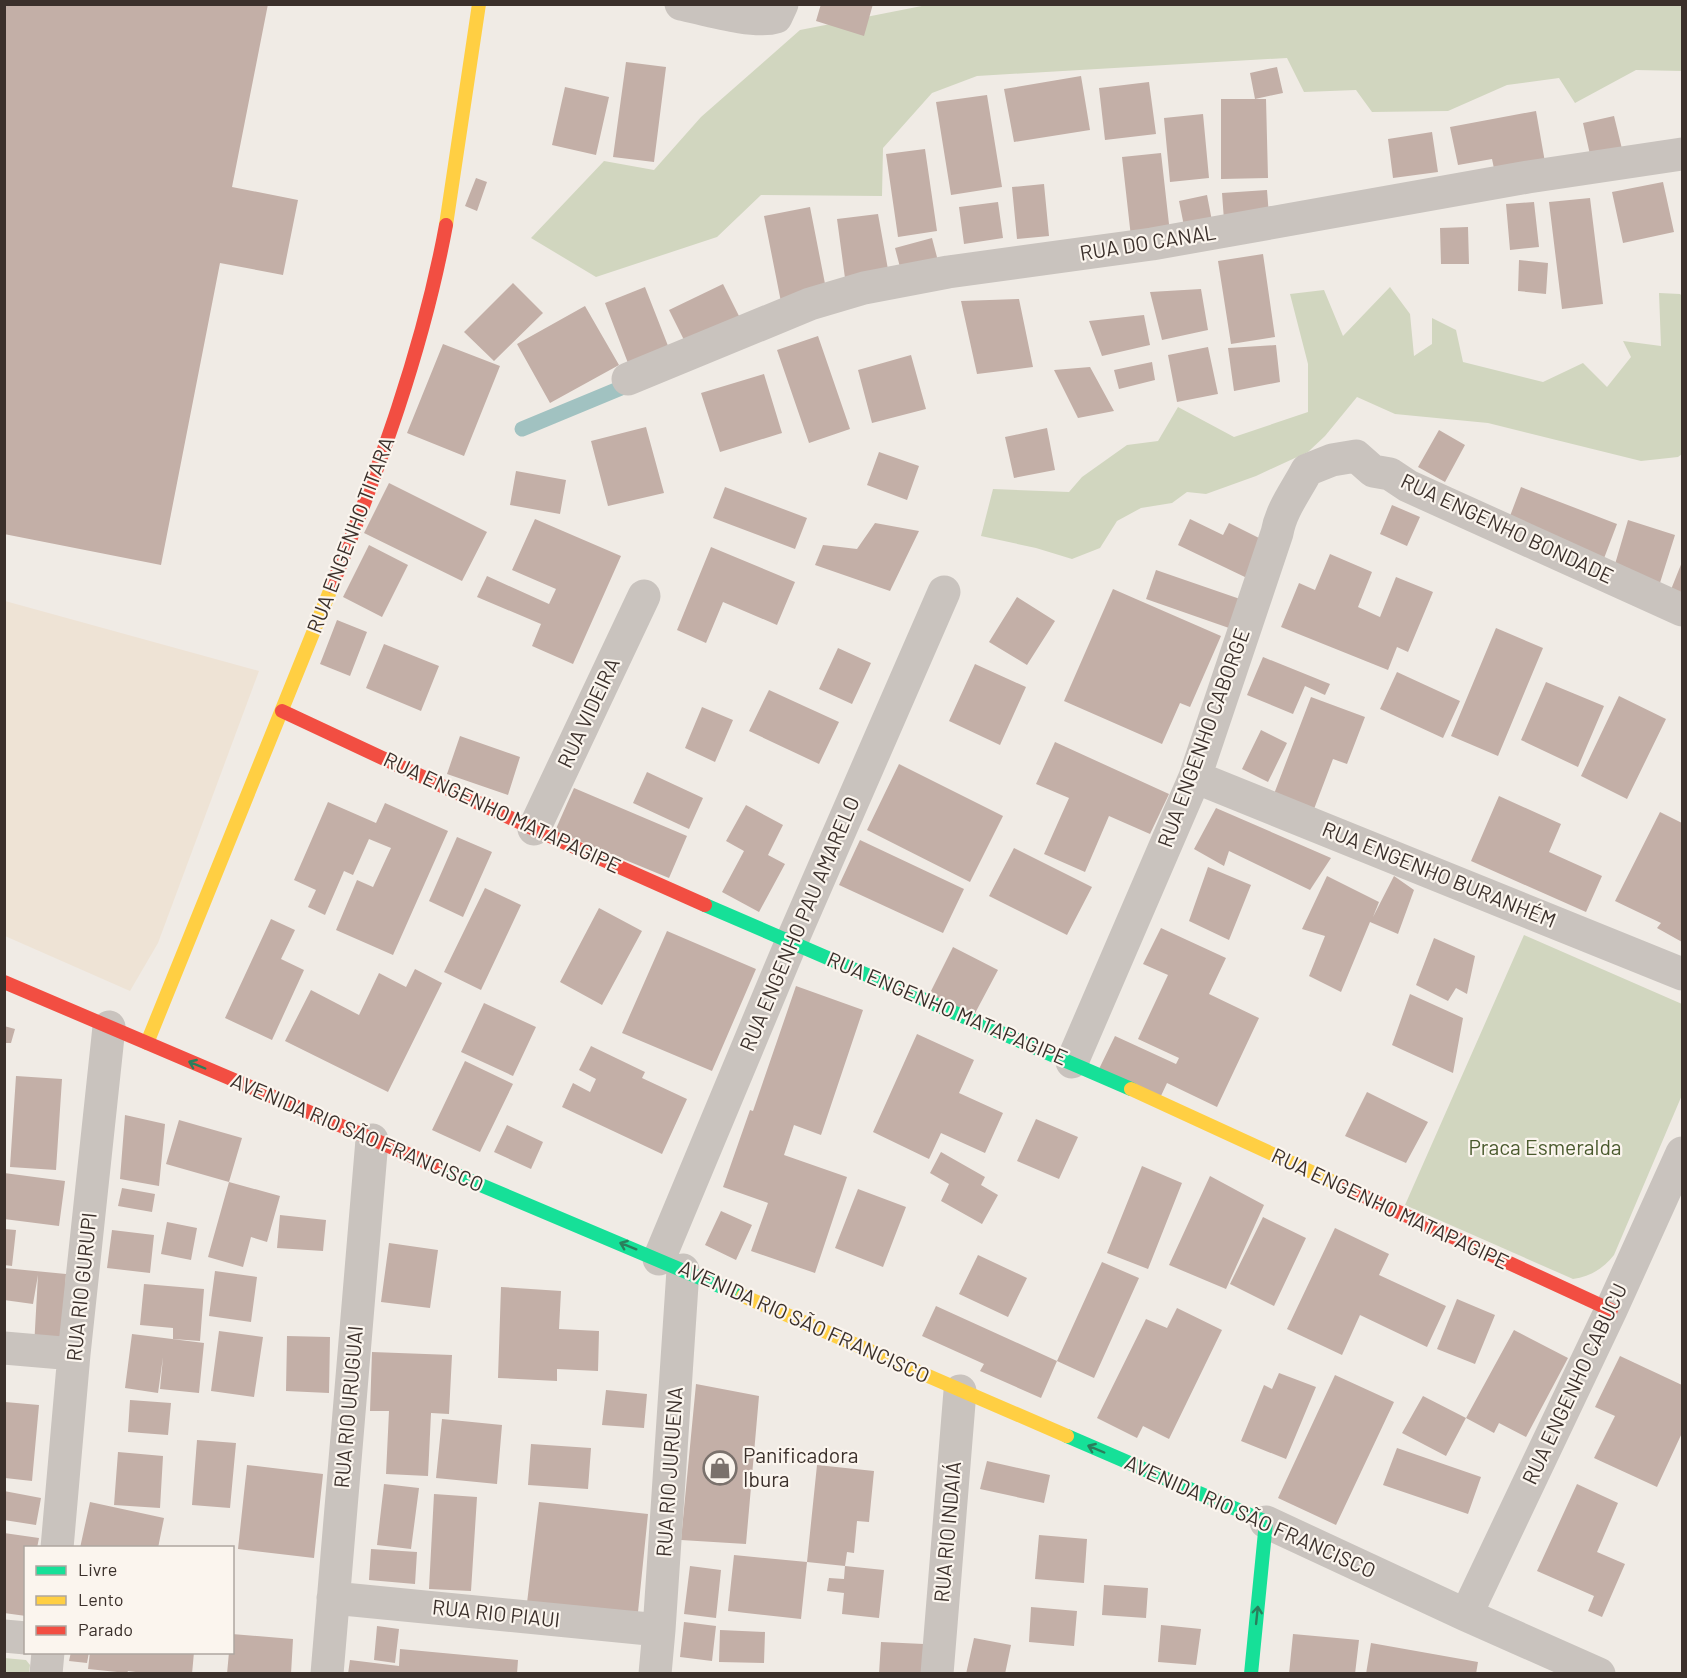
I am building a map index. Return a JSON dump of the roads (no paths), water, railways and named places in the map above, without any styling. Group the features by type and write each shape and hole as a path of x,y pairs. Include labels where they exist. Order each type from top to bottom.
{"street":[{"name":"RUA ENGENHO TITARA","path":"147,1043 375,477 408,380 423,327 456,168 479,4"},
{"path":"681,4 755,18 779,11"},
{"name":"RUA DO CANAL","path":"628,379 810,304 864,288 948,272 1152,244 1528,177 1683,154"},
{"name":"RUA ENGENHO BONDADE","path":"1332,460 1356,456 1373,471 1390,474 1408,486 1683,610"},
{"name":"RUA ENGENHO CABORGE","path":"1072,1062 1195,777 1277,533 1280,516 1307,470 1332,460"},
{"name":"RUA ENGENHO PAU AMARELO","path":"671,1264 791,943 945,592"},
{"name":"RUA VIDEIRA","path":"534,829 644,596"},
{"name":"RUA ENGENHO MATAPAGIPE","path":"282,711 534,829 791,943 1072,1062 1611,1310"},
{"name":"RUA ENGENHO BURANHÉM","path":"1195,777 1683,974"},
{"name":"AVENIDA RIO SÃO FRANCISCO","path":"4,982 372,1140 671,1264 1266,1522 1466,1615 1544,1662 1599,1674"},
{"name":"RUA RIO GURUPI","path":"57,1546 74,1354 109,1027"},
{"name":"RUA RIO URUGUAI","path":"327,1674 372,1140"},
{"name":"RUA ENGENHO CABUCU","path":"1466,1615 1683,1153"},
{"name":"RUA RIO JURUENA","path":"655,1674 660,1630 671,1264"},
{"path":"4,1348 74,1354"},
{"name":"RUA RIO INDAIÁ","path":"937,1674 960,1390"},
{"path":"1251,1674 1266,1522"},
{"name":"RUA RIO PIAUI","path":"333,1598 660,1630"},
{"path":"4,1636 24,1638"},
{"path":"46,1674 48,1654"}],"waterway":[{"path":"522,429 633,383"}],"place":[{"name":"Panificadora Ibura","path":"720,1468"}],"park label":[{"name":"Praca Esmeralda","path":"1545,1148"}]}
